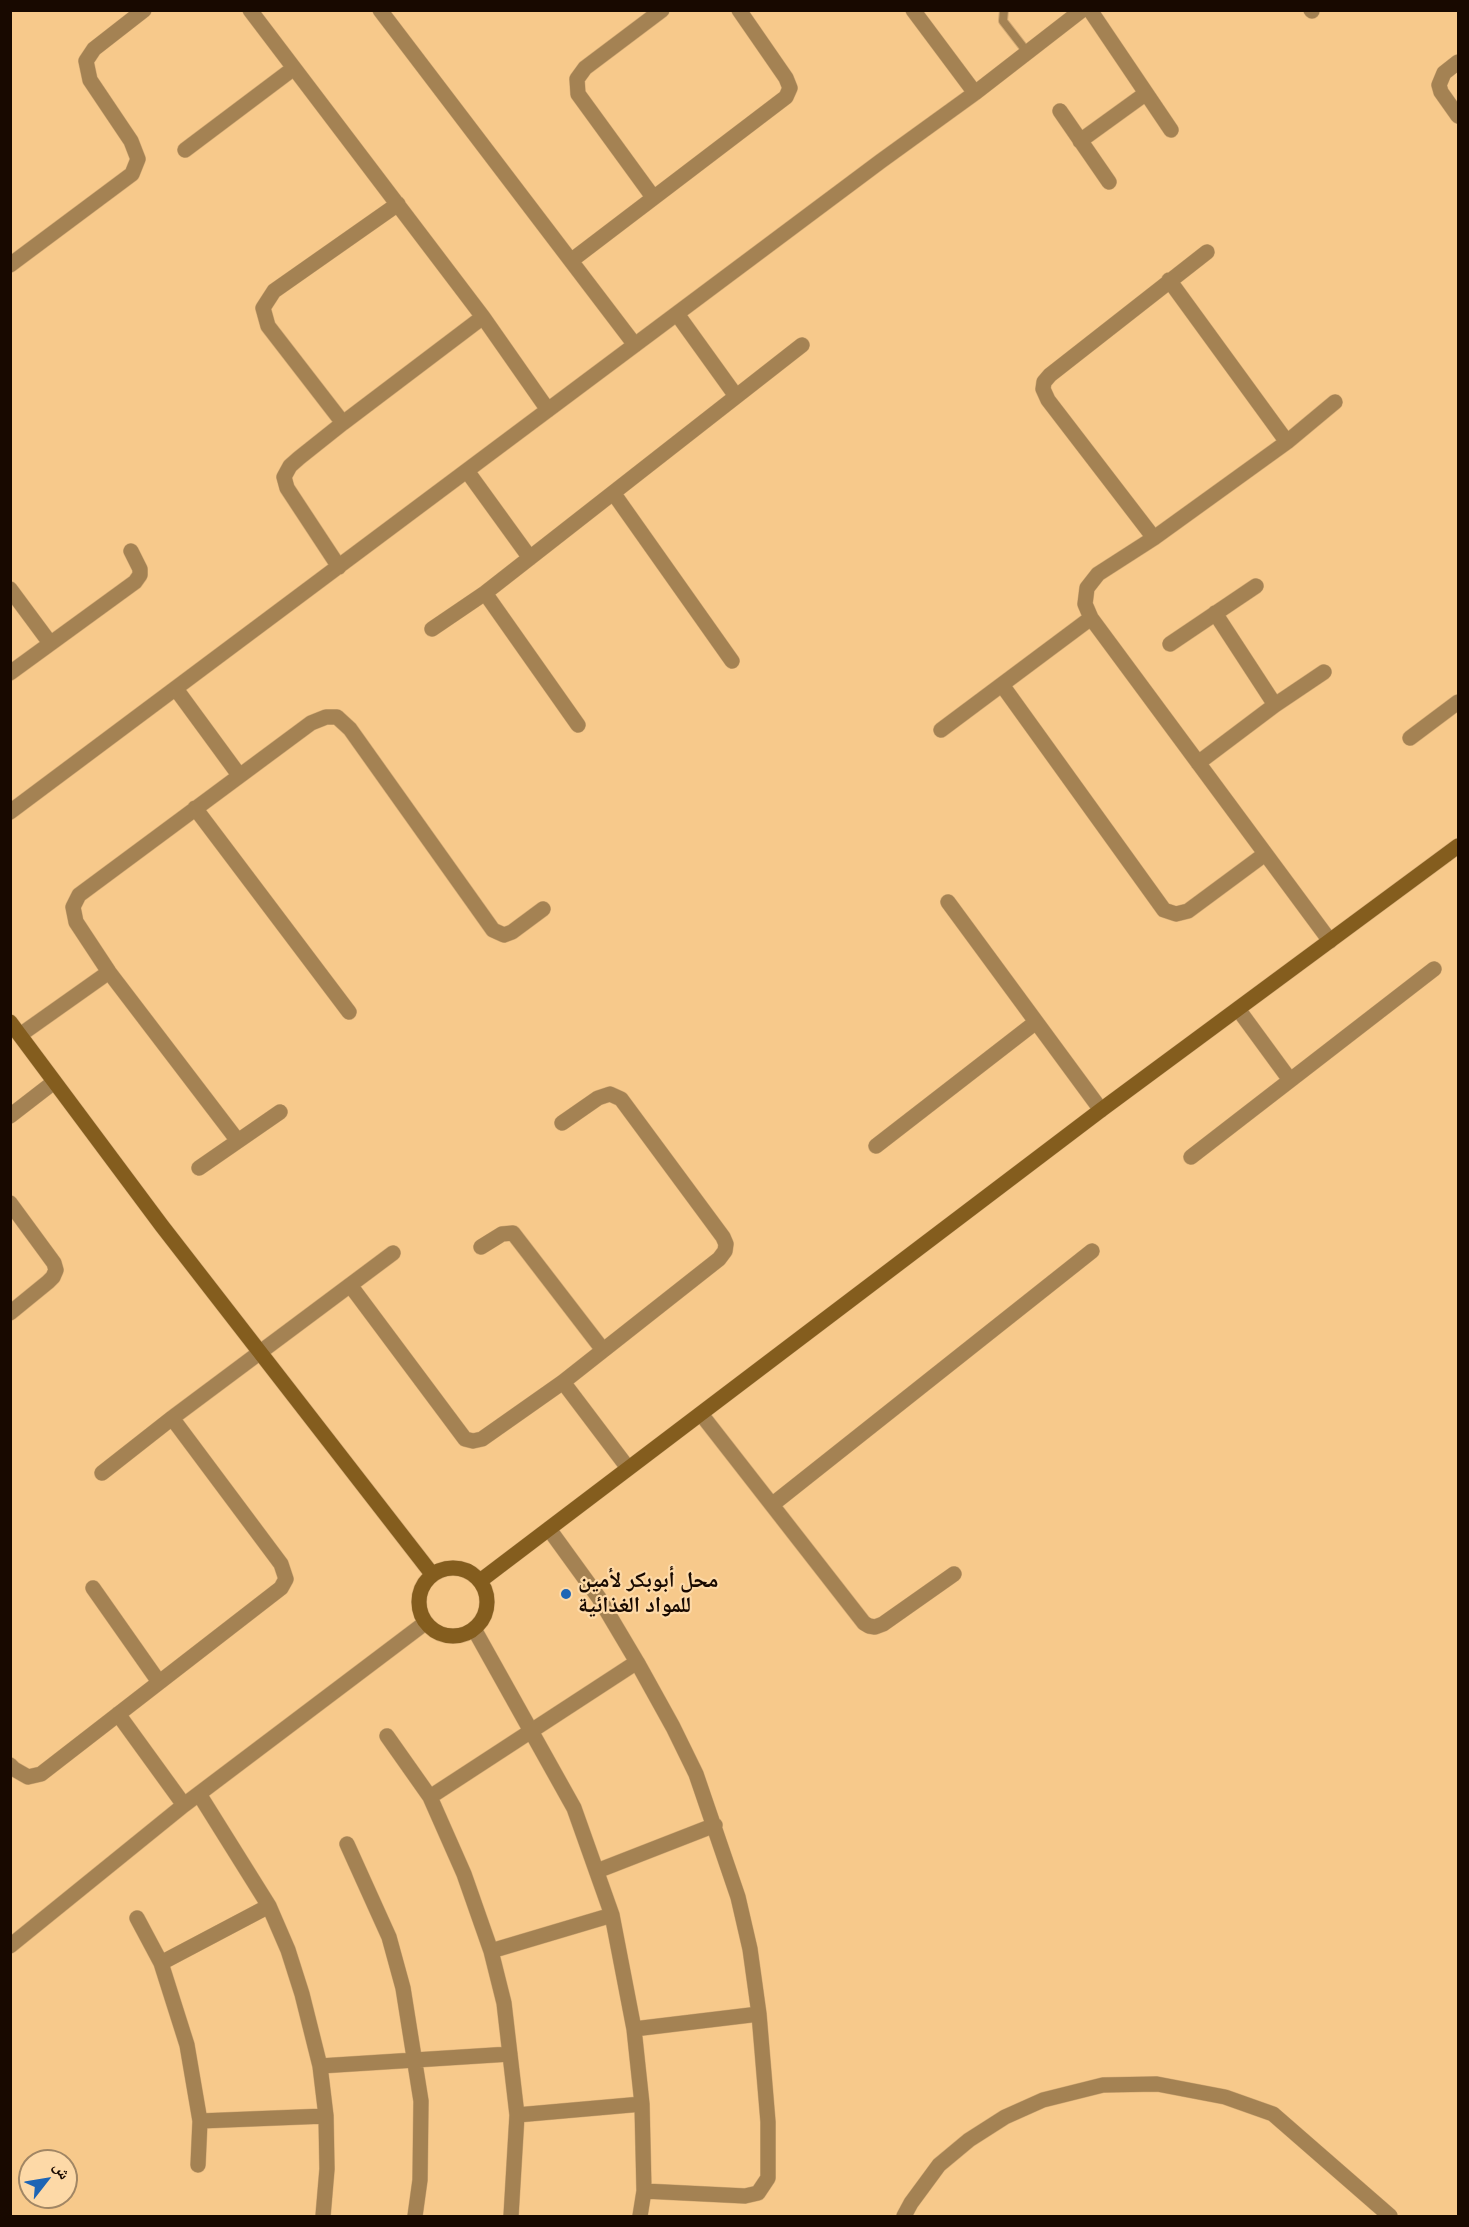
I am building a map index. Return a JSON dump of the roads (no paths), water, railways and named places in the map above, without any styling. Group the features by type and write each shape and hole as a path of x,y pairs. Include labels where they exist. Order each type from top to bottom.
{"main road":[{"path":"480,1581 1101,1110 1458,846"},
{"path":"10,1022 432,1574"},
{"path":"463,1568 480,1581 485,1590 486,1611 482,1621 474,1629 458,1636 449,1636 440,1634 425,1623 418,1602 424,1581 432,1574 442,1569 463,1568"}],"street":[{"path":"10,265 132,174 138,159 131,141 90,80 86,61 94,49 144,10"},
{"path":"250,10 483,317 548,410"},
{"path":"380,10 635,345"},
{"path":"653,197 578,94 577,79 585,68 662,10"},
{"path":"572,260 786,97 790,88 786,78 739,10"},
{"path":"913,10 975,93"},
{"path":"10,812 975,93 1082,10"},
{"path":"1089,10 1171,130"},
{"path":"1458,62 1444,73 1439,85 1441,92 1458,116"},
{"path":"185,150 294,68"},
{"path":"1080,141 1145,94"},
{"path":"1060,111 1109,182"},
{"path":"343,423 268,326 263,308 274,291 398,204"},
{"path":"1154,538 1048,400 1043,389 1044,382 1168,280 1207,252"},
{"path":"1168,280 1287,441"},
{"path":"677,314 736,396"},
{"path":"339,567 288,488 284,477 290,466 483,317"},
{"path":"432,629 485,593 614,494 802,345"},
{"path":"1330,941 1090,618 1085,604 1087,588 1098,574 1154,538 1287,441 1335,402"},
{"path":"467,471 530,558"},
{"path":"614,494 732,661"},
{"path":"10,673 135,582 140,575 140,569 131,550"},
{"path":"1170,644 1256,586"},
{"path":"10,589 50,643"},
{"path":"485,593 578,725"},
{"path":"1215,614 1275,705"},
{"path":"941,730 1090,618"},
{"path":"1198,763 1275,705 1324,672"},
{"path":"1002,685 1164,910 1176,915 1188,911 1265,854"},
{"path":"176,689 239,774"},
{"path":"1410,738 1458,702"},
{"path":"238,1141 109,972 76,922 73,907 79,896 239,774 311,723 326,717 337,717 350,729 493,930 504,935 512,932 543,909"},
{"path":"195,808 349,1012"},
{"path":"948,902 1101,1110"},
{"path":"1191,1157 1434,969"},
{"path":"20,1035 109,972"},
{"path":"1238,1009 1290,1080"},
{"path":"876,1146 1036,1022"},
{"path":"10,1116 54,1082"},
{"path":"350,1285 465,1439 473,1441 482,1439 563,1382 719,1259 725,1251 726,1244 723,1237 621,1099 610,1094 598,1098 562,1123"},
{"path":"199,1168 280,1112"},
{"path":"10,1203 54,1263 56,1270 48,1282 10,1313"},
{"path":"481,1247 502,1234 513,1233 603,1350"},
{"path":"773,1504 1092,1251"},
{"path":"102,1473 393,1253"},
{"path":"563,1382 628,1468"},
{"path":"701,1414 864,1623 869,1626 883,1624 954,1574"},
{"path":"10,1765 28,1777 41,1774 281,1588 286,1579 281,1564 172,1418"},
{"path":"549,1529 599,1598 673,1727 696,1774 738,1897 750,1949 759,2014 768,2122 768,2178 758,2193 745,2196 644,2191"},
{"path":"93,1588 159,1682"},
{"path":"11,1944 184,1805 425,1623"},
{"path":"474,1629 574,1808 612,1915 634,2029 642,2104 644,2191 640,2217"},
{"path":"430,1797 637,1662"},
{"path":"118,1714 184,1805"},
{"path":"387,1736 430,1797 464,1874 491,1951 504,2003 517,2115 512,2217"},
{"path":"200,1794 269,1906 288,1950 302,1994 320,2066 326,2116 327,2169 323,2217"},
{"path":"597,1871 715,1825"},
{"path":"347,1844 389,1937 403,1988 421,2101 420,2180 415,2217"},
{"path":"161,1963 269,1906"},
{"path":"491,1951 612,1915"},
{"path":"136,1918 161,1963 187,2044 200,2121 198,2165"},
{"path":"634,2029 759,2014"},
{"path":"320,2066 510,2054"},
{"path":"904,2217 911,2203 939,2165 969,2140 1005,2117 1043,2100 1102,2085 1157,2084 1225,2097 1273,2114 1390,2217"},
{"path":"517,2115 642,2104"},
{"path":"200,2121 326,2116"}],"lane":[{"path":"1004,10 1003,21 1027,52"}],"place":[{"name":"محل أبوبكر لأمين للمواد الغذائية","path":"566,1594"}]}
